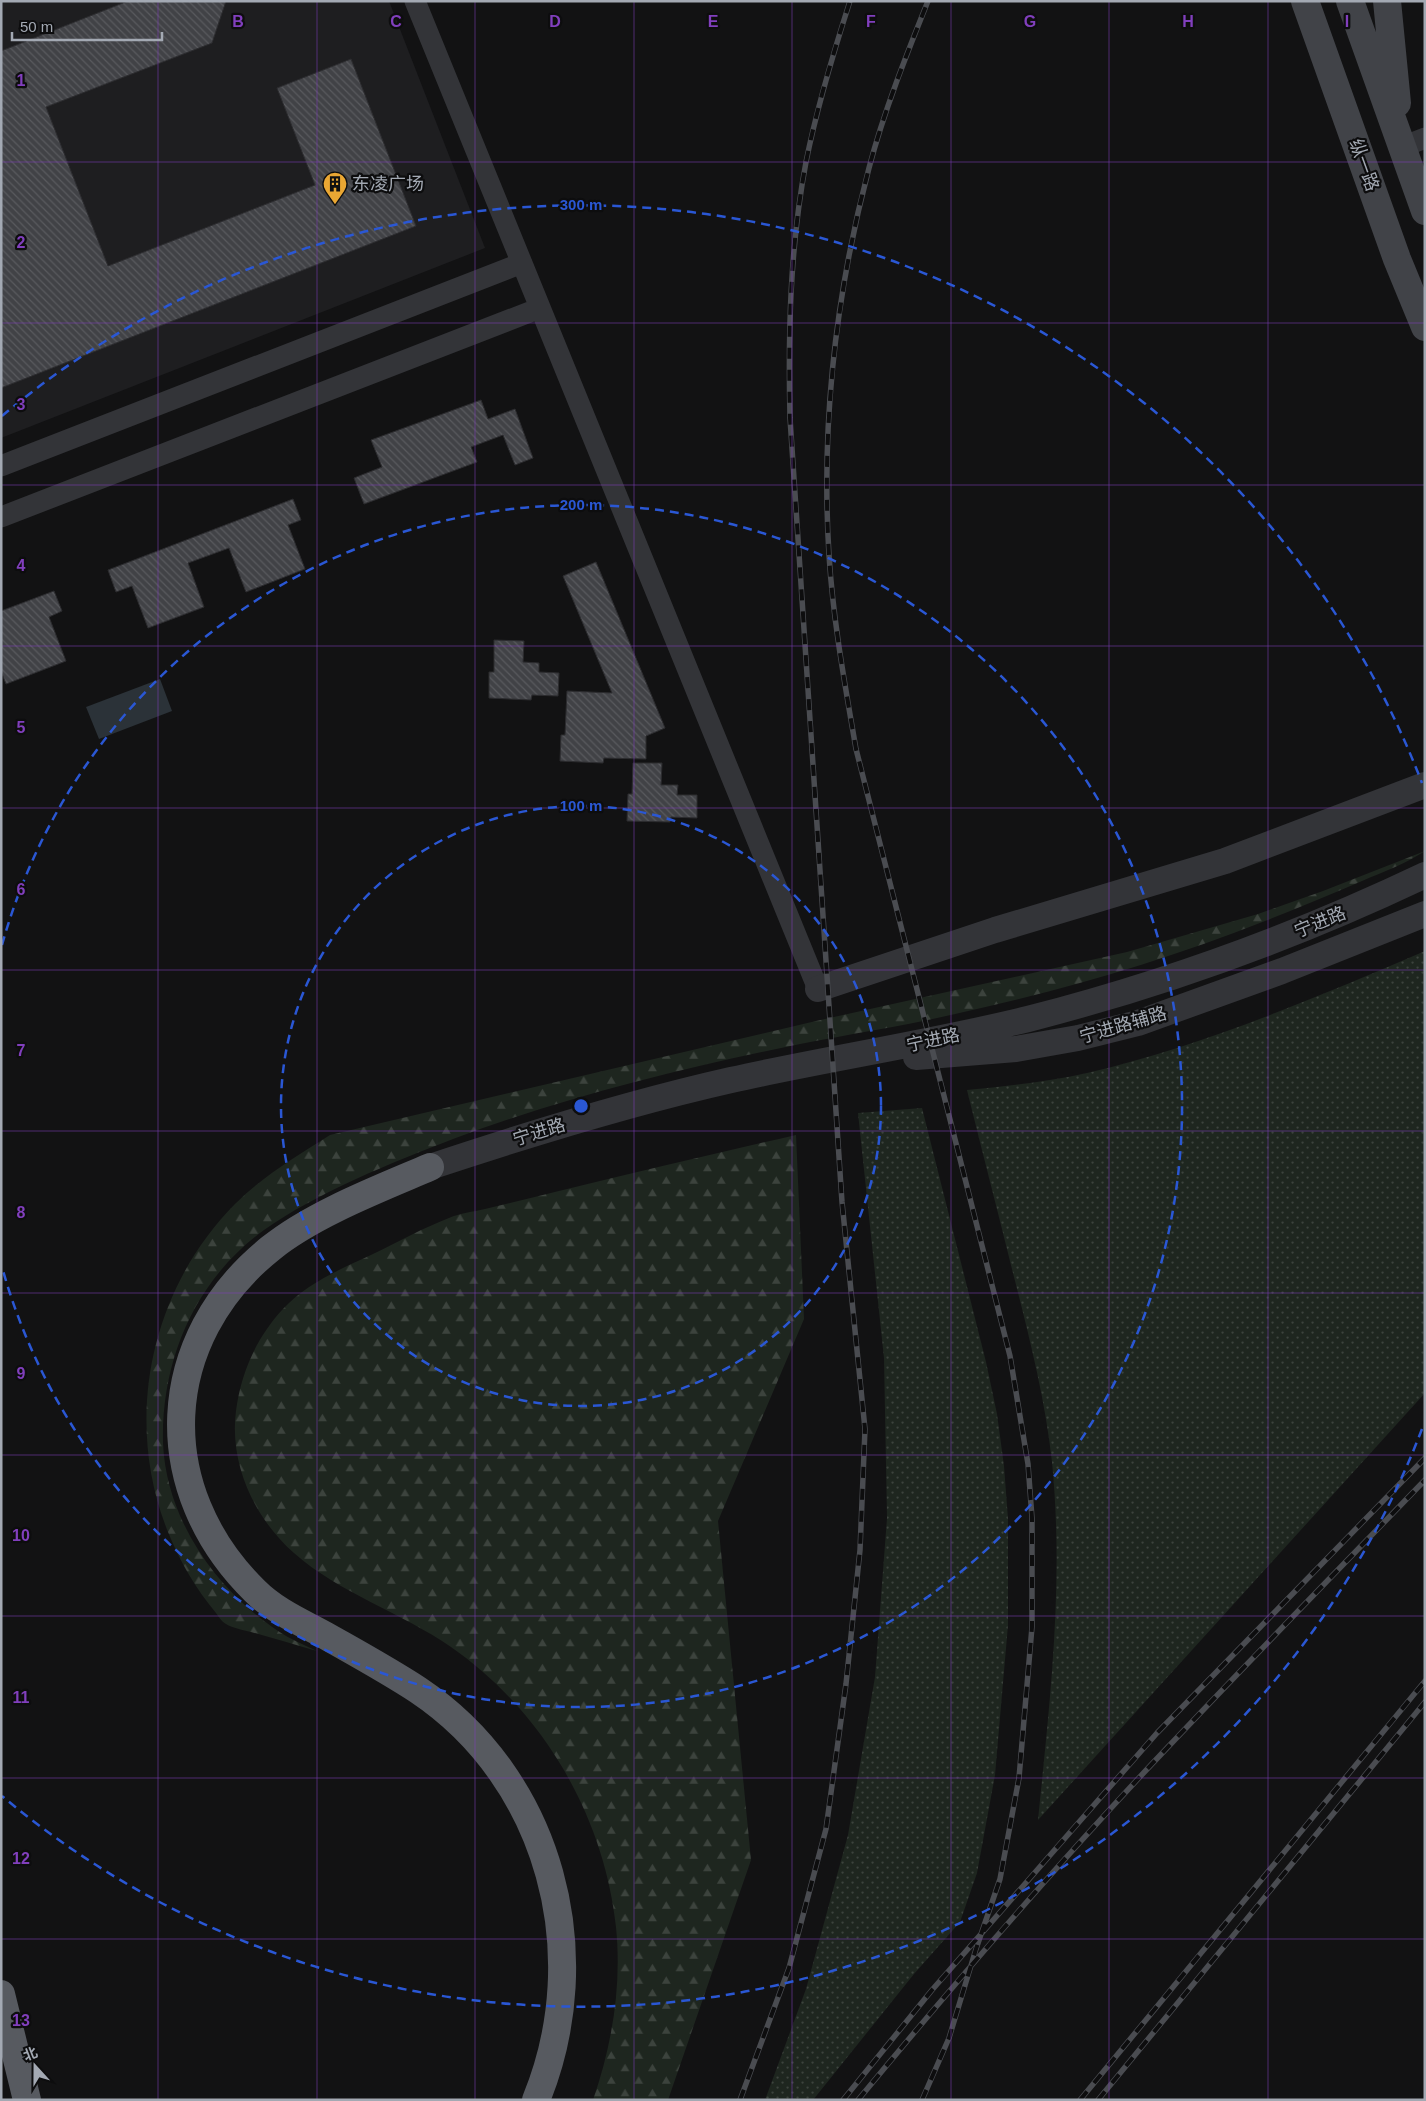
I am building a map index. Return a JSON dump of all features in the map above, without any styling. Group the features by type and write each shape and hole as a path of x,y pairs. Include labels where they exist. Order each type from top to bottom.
{"highway":[{"path":"430,1167 348,1204 308,1225 273,1246 243,1272 218,1304 199,1339 186,1377 180,1417 182,1457 192,1496 208,1532 230,1565 258,1594 290,1617 419,1691 457,1722 483,1750 517,1797 539,1840 554,1886 562,1934 563,1982 558,2021 550,2059 536,2100"},
{"path":"1,1994 27,2100"}],"main road":[{"name":"纵一路","path":"1305,1 1397,259 1425,327"},
{"path":"1350,1 1413,142"},
{"path":"1386,1 1425,211"}],"street":[{"path":"415,1 818,989 995,930 1225,861 1425,785"},
{"path":"1,466 522,263"},
{"path":"1,517 540,308"},
{"name":"宁进路","path":"430,1167 541,1131 635,1104 805,1064 955,1036 1018,1021 1144,986 1241,953 1310,926 1425,875"},
{"name":"宁进路辅路","path":"805,1064 1016,1049 1078,1038 1138,1023 1198,1003 1425,914"}],"shaded area":[{"name":"东凌广场","path":"1,1 389,1 485,248 1,438"},
{"path":"160,679 172,711 99,739 86,707"}],"green space":[{"path":"1425,851 1386,871 1227,936 1112,974 955,1014 712,1063 581,1097 453,1139 381,1168 307,1203 264,1230 240,1250 201,1297 187,1324 176,1352 168,1382 164,1412 163,1443 166,1471 184,1525 198,1550 215,1574 255,1614 283,1634 317,1651 226,1624 209,1604 189,1575 168,1532 154,1489 148,1446 147,1402 153,1358 165,1316 182,1276 206,1238 235,1204 269,1175 330,1135 816,1021 1127,952 1258,914"},
{"path":"1425,951 1425,1393 1038,1820 1051,1686 1056,1597 1057,1553 1052,1462 1041,1391 1031,1344 967,1090 1072,1076 1173,1049 1258,1020"},
{"path":"922,1108 986,1362 997,1414 1004,1466 1008,1519 1008,1625 995,1775 977,1873 960,1922 914,1974 813,2100 765,2100 806,1989 848,1835 875,1677 887,1518 884,1358 858,1113"},
{"path":"796,1135 804,1319 718,1521 751,1860 668,2100 593,2100 600,2079 614,2015 618,1949 609,1886 598,1845 583,1807 564,1769 540,1734 514,1702 484,1673 451,1647 432,1635 331,1580 294,1553 280,1539 267,1524 257,1507 241,1470 235,1431 238,1397 246,1370 258,1344 273,1320 292,1300 325,1277 420,1231 453,1216"}],"building":[{"name":"东凌广场","path":"128,1 226,1 212,43 46,107 108,266 315,185 277,88 351,59 416,226 1,388 1,51"},
{"path":"481,400 488,419 515,409 533,458 515,465 503,435 471,447 477,462 364,504 354,478 382,467 371,440"},
{"path":"293,499 301,520 288,525 305,569 246,592 229,548 188,563 204,607 148,628 132,586 116,592 108,570"},
{"path":"596,562 665,728 646,736 646,759 604,758 603,763 560,761 561,735 565,735 567,691 612,693 563,576"},
{"path":"54,591 62,611 49,617 66,661 6,684 1,671 1,611"},
{"path":"494,640 524,641 523,662 539,663 539,672 559,673 558,696 532,695 531,700 489,698 489,672 494,672"},
{"path":"633,763 662,763 661,785 678,785 677,795 697,795 697,818 671,817 670,822 627,821 628,794 632,794"}],"railway":[{"path":"740,2100 789,1968 826,1829 846,1684 860,1550 865,1429 842,1202 789,386 793,258 806,162 820,101 850,1"},
{"path":"922,2100 949,2038 1000,1879 1019,1778 1032,1627 1032,1518 1028,1464 1010,1356 856,749 836,628 829,555 827,506 829,409 840,311 848,263 857,215 881,126 928,1"},
{"path":"843,2100 932,1990 1157,1733 1425,1458"},
{"path":"858,2100 972,1965 1127,1791 1425,1480"},
{"path":"1080,2100 1425,1681"},
{"path":"1098,2100 1425,1702"}],"place":[{"name":"东凌广场","path":"335,205"}]}
